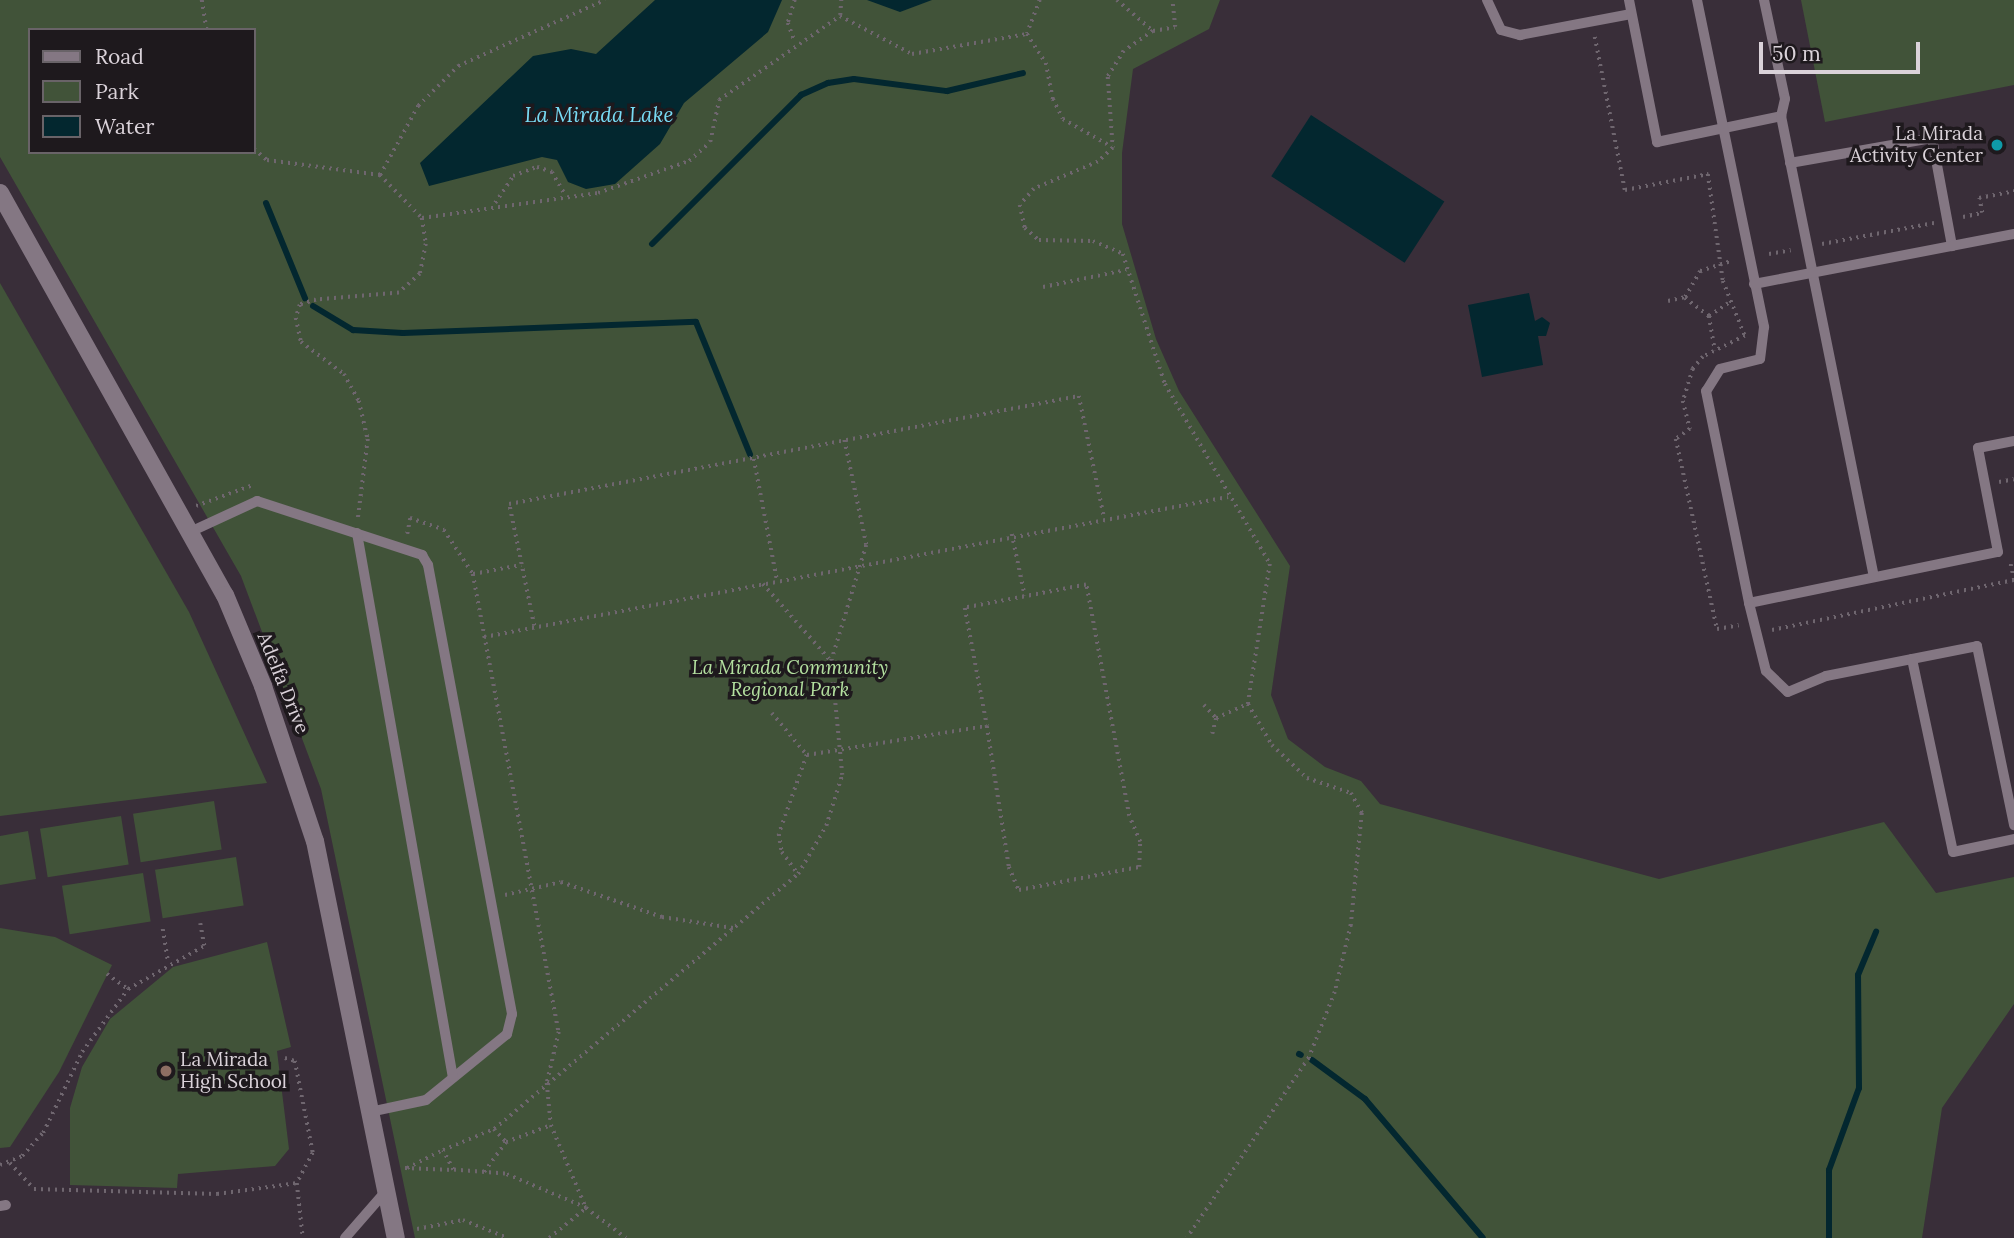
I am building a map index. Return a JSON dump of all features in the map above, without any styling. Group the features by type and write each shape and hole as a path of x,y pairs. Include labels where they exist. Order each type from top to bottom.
{"street":[{"name":"Adelfa Drive","path":"0,192 225,595 299,783 396,1238"}],"lane":[{"path":"1487,0 1501,30 1520,35 1632,13"},
{"path":"1629,0 1657,142 1780,116"},
{"path":"1697,0 1764,327 1760,359 1720,369 1706,391 1749,603 1766,671 1788,692 1826,676 1977,646 2012,800 2014,825"},
{"path":"1764,0 1785,99 1780,116 1874,577"},
{"path":"1790,163 1932,138 1952,246"},
{"path":"1754,284 2014,234"},
{"path":"1749,603 1998,552 1978,448 2014,441"},
{"path":"190,532 257,500 422,555 428,565 494,897 512,1014 508,1034 426,1100 370,1112"},
{"path":"357,533 453,1078"},
{"path":"1912,659 1953,852 2014,839"},
{"path":"345,1238 386,1190"}],"path":[{"path":"202,0 207,28"},
{"path":"380,175 418,106 458,66 605,0"},
{"path":"795,0 788,23 795,42"},
{"path":"840,16 841,0"},
{"path":"1027,34 1040,0"},
{"path":"1117,0 1153,31"},
{"path":"1113,148 1108,77 1124,51 1153,31 1175,27 1172,0"},
{"path":"422,218 495,204 566,196 645,180 689,161 710,142 719,100 795,42 840,16"},
{"path":"840,16 912,54 1027,34"},
{"path":"1027,34 1045,63 1063,119 1113,148"},
{"path":"1595,35 1625,190 1708,174 1728,303 1745,336 1715,350 1693,369 1684,401 1690,429 1676,439 1717,629 1740,624 1741,632"},
{"path":"1113,148 1098,162 1034,188 1020,205 1025,228 1039,240 1110,243 1123,254 1165,384 1228,497 1270,564 1248,704 1272,745 1307,778 1351,793 1362,813 1359,882 1335,992 1309,1058 1187,1238"},
{"path":"256,151 267,160 380,175 422,218 426,244 420,274 399,293 316,300 300,305 296,318 301,342 344,374 359,401 368,439 358,519"},
{"path":"495,204 513,176 537,167 552,172 566,196"},
{"path":"1962,217 1982,213 1979,198 2014,191"},
{"path":"1822,244 1934,223"},
{"path":"1769,254 1791,250"},
{"path":"1685,298 1700,271 1731,261"},
{"path":"1043,287 1127,270"},
{"path":"1668,301 1685,298 1709,316 1715,350"},
{"path":"1709,316 1728,303"},
{"path":"534,626 509,504 1079,396 1104,517"},
{"path":"626,1238 586,1208 505,1174 405,1168 494,1129 799,874 826,826 842,775 831,661 866,545 844,440"},
{"path":"754,459 777,580"},
{"path":"180,513 236,486 266,489"},
{"path":"484,636 763,583 862,561 1228,497"},
{"path":"345,514 370,523"},
{"path":"394,533 406,537 410,518 444,530 473,574 559,1032 547,1083 551,1125 586,1208"},
{"path":"1012,534 1025,596"},
{"path":"473,574 521,565"},
{"path":"763,583 831,661"},
{"path":"1086,585 1129,816 1140,842 1139,867 1019,890 1009,867 987,726 965,608 1086,585"},
{"path":"1216,718 1248,704"},
{"path":"1204,705 1216,718"},
{"path":"772,713 807,755"},
{"path":"1212,734 1216,718"},
{"path":"807,755 841,754 987,726"},
{"path":"799,874 782,852 779,834 807,755"},
{"path":"494,897 561,882 662,917 733,928"},
{"path":"0,1165 10,1163 43,1133 82,1052 128,989 168,961 204,946 201,923"},
{"path":"163,929 168,961"},
{"path":"107,974 128,989"},
{"path":"285,1058 295,1061 313,1153 297,1182 303,1238"},
{"path":"483,1172 506,1142 551,1125"},
{"path":"494,1129 506,1142"},
{"path":"443,1150 453,1170"},
{"path":"10,1163 34,1189 217,1194 297,1182"},
{"path":"549,1238 586,1208"},
{"path":"417,1229 463,1220 508,1238"}],"green space":[{"name":"La Mirada Community Regional Park","path":"0,0 1220,0 1209,29 1133,69 1122,153 1122,224 1156,339 1179,391 1290,566 1271,695 1288,739 1325,767 1361,781 1380,804 1659,879 1884,822 1936,893 2014,877 2014,1004 1942,1108 1922,1238 415,1238 321,789 241,576 0,157"},
{"path":"1801,0 2014,0 2014,85 1825,122"},
{"path":"0,283 189,612 267,783 0,816"},
{"path":"214,801 222,849 141,862 133,814"},
{"path":"121,816 129,864 48,877 40,829"},
{"path":"28,831 36,879 0,885 0,836"},
{"path":"236,857 244,905 163,918 155,870"},
{"path":"143,873 151,921 70,934 62,886"},
{"path":"0,928 55,937 112,965 59,1072 10,1147 0,1148"},
{"path":"267,942 291,1047 277,1051 289,1149 275,1166 178,1174 177,1188 70,1185 70,1108 82,1067 110,1019 173,967"}],"water":[{"name":"La Mirada Lake","path":"655,0 782,0 768,32 684,103 660,144 615,184 586,189 568,182 557,160 542,157 429,186 420,163 533,56 571,49 596,54"},
{"path":"867,0 932,0 900,12"},
{"path":"1311,115 1444,202 1405,263 1271,176"},
{"path":"1529,293 1535,321 1542,317 1550,323 1546,336 1538,336 1543,365 1482,377 1468,305"}],"waterway":[{"path":"652,244 801,95 828,83 854,79 947,91 1023,73"},
{"path":"266,203 305,298"},
{"path":"313,306 353,330 403,333 696,322 750,454"},
{"path":"1829,1238 1829,1170 1859,1088 1858,975 1876,932"},
{"path":"1312,1060 1365,1099 1483,1238"}],"place":[{"name":"La Mirada Activity Center","path":"1997,145"},
{"name":"La Mirada High School","path":"166,1071"}]}
